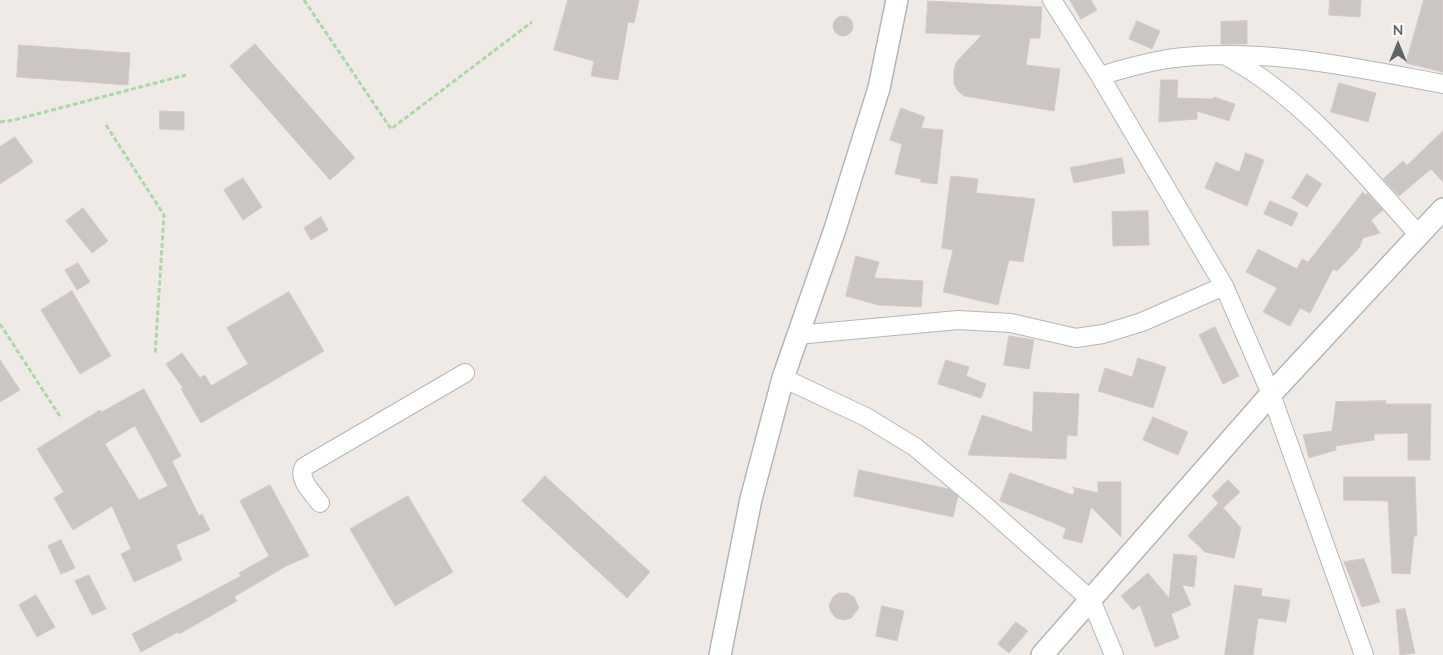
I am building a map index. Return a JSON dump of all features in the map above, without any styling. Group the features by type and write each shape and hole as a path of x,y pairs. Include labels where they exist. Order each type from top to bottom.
{"street":[{"path":"720,655 751,499 783,378 835,229 879,88 897,0"},
{"path":"1052,0 1100,76 1224,286 1271,394 1364,655"},
{"path":"1100,76 1168,59 1224,55 1285,58 1354,67 1443,84"},
{"path":"1042,655 1271,394 1434,221 1335,142 1296,105 1257,73 1224,55"},
{"path":"797,335 958,320 1011,323 1076,338 1103,334 1142,322 1224,286"},
{"path":"320,503 302,478 301,472 304,467 466,373"},
{"path":"783,378 866,417 915,447 982,503 1091,600 1114,655"}],"path":[{"path":"304,0 391,129 532,22"},
{"path":"0,122 186,75"},
{"path":"106,125 164,216 155,355"},
{"path":"0,324 61,418"}],"building":[{"path":"568,0 639,0 634,23 628,22 618,80 591,76 594,61 554,50"},
{"path":"1070,0 1091,0 1097,10 1081,19"},
{"path":"1330,0 1361,0 1360,17 1329,15"},
{"path":"1424,0 1443,0 1443,72 1406,63"},
{"path":"928,1 1042,7 1040,38 1030,38 1026,65 1060,69 1054,111 964,96 958,91 954,84 954,69 957,61 982,35 926,33"},
{"path":"843,16 850,19 853,26 850,33 843,36 836,33 833,26 836,19"},
{"path":"1137,21 1160,31 1152,49 1129,39"},
{"path":"1247,21 1247,44 1221,44 1221,22"},
{"path":"255,44 355,158 330,180 230,66"},
{"path":"19,45 130,53 128,85 17,77"},
{"path":"1161,80 1178,80 1177,98 1213,99 1214,97 1235,104 1229,121 1197,111 1197,119 1159,122"},
{"path":"1339,83 1376,93 1368,122 1331,112"},
{"path":"901,108 925,117 921,128 943,130 937,184 921,182 921,179 895,174 902,144 890,140"},
{"path":"160,111 184,112 184,130 160,129"},
{"path":"1443,131 1443,182 1431,169 1399,196 1383,179 1403,161 1407,165"},
{"path":"15,137 33,162 0,184 0,147"},
{"path":"1246,153 1264,160 1247,206 1205,188 1216,162 1239,172"},
{"path":"1122,158 1125,173 1074,183 1070,168"},
{"path":"1307,174 1322,184 1307,207 1292,198"},
{"path":"951,176 978,179 976,193 1035,199 1023,262 1009,260 998,305 943,292 953,250 942,248"},
{"path":"243,178 262,207 243,220 224,190"},
{"path":"1363,192 1365,195 1367,193 1383,210 1371,220 1380,233 1363,238 1359,248 1337,271 1333,269 1310,313 1300,308 1290,326 1263,312 1277,288 1246,272 1258,249 1297,269 1302,259 1308,262"},
{"path":"1270,201 1298,213 1292,226 1264,214"},
{"path":"83,208 108,241 92,253 66,221"},
{"path":"1148,211 1149,245 1113,246 1112,212"},
{"path":"321,217 328,230 311,240 304,228"},
{"path":"856,256 879,262 874,278 923,281 921,307 878,305 846,296"},
{"path":"78,263 90,282 77,290 65,270"},
{"path":"72,291 111,356 80,374 41,310"},
{"path":"289,292 324,351 201,423 181,389 183,388 166,364 182,353 200,378 205,375 211,386 248,364 227,328"},
{"path":"1215,327 1239,376 1223,384 1199,335"},
{"path":"1009,336 1034,340 1029,369 1004,365"},
{"path":"1138,358 1166,367 1153,408 1098,391 1105,368 1132,377"},
{"path":"0,360 20,390 0,402"},
{"path":"946,360 969,367 966,376 986,384 981,398 938,384"},
{"path":"144,389 181,456 172,461 199,516 202,514 210,530 176,545 182,560 134,582 121,554 131,549 112,506 73,530 54,498 64,492 37,449 100,410 101,412","holes":["135,426 168,486 139,500 105,444"]},
{"path":"1034,392 1079,394 1077,436 1067,435 1066,459 968,455 982,415 1032,432"},
{"path":"1386,401 1385,404 1431,404 1430,460 1408,460 1408,433 1374,434 1374,440 1336,446 1336,450 1309,458 1303,435 1332,431 1336,402"},
{"path":"1153,417 1188,432 1178,455 1143,440"},
{"path":"859,470 949,489 958,496 953,517 854,496"},
{"path":"1010,473 1073,495 1075,490 1072,487 1098,493 1098,482 1121,482 1121,537 1091,507 1082,543 1063,538 1066,528 1000,501"},
{"path":"545,476 650,572 627,598 522,501"},
{"path":"1344,477 1415,477 1417,536 1414,536 1410,574 1392,573 1388,501 1344,500"},
{"path":"1228,480 1240,492 1223,508 1212,496"},
{"path":"270,485 309,556 286,566 234,597 237,601 179,634 178,632 141,652 132,634 241,576 239,573 269,556 240,501"},
{"path":"408,496 453,572 395,606 350,529"},
{"path":"1219,503 1241,528 1234,558 1205,552 1188,536"},
{"path":"61,540 75,568 61,574 48,546"},
{"path":"1174,554 1197,556 1194,587 1182,585 1191,605 1171,614 1179,638 1155,647 1140,605 1133,610 1121,596 1148,573 1169,598"},
{"path":"1364,559 1380,602 1362,607 1344,562"},
{"path":"89,575 106,609 92,615 75,581"},
{"path":"1235,585 1262,589 1261,596 1290,600 1286,622 1258,618 1253,655 1225,655"},
{"path":"839,593 847,593 854,597 859,608 851,618 844,620 836,618 831,612 829,605 833,597"},
{"path":"36,595 55,627 37,637 19,605"},
{"path":"882,606 904,611 897,641 876,636"},
{"path":"1405,609 1415,653 1400,655 1396,610"},
{"path":"1016,622 1028,631 1009,653 998,644"}]}
